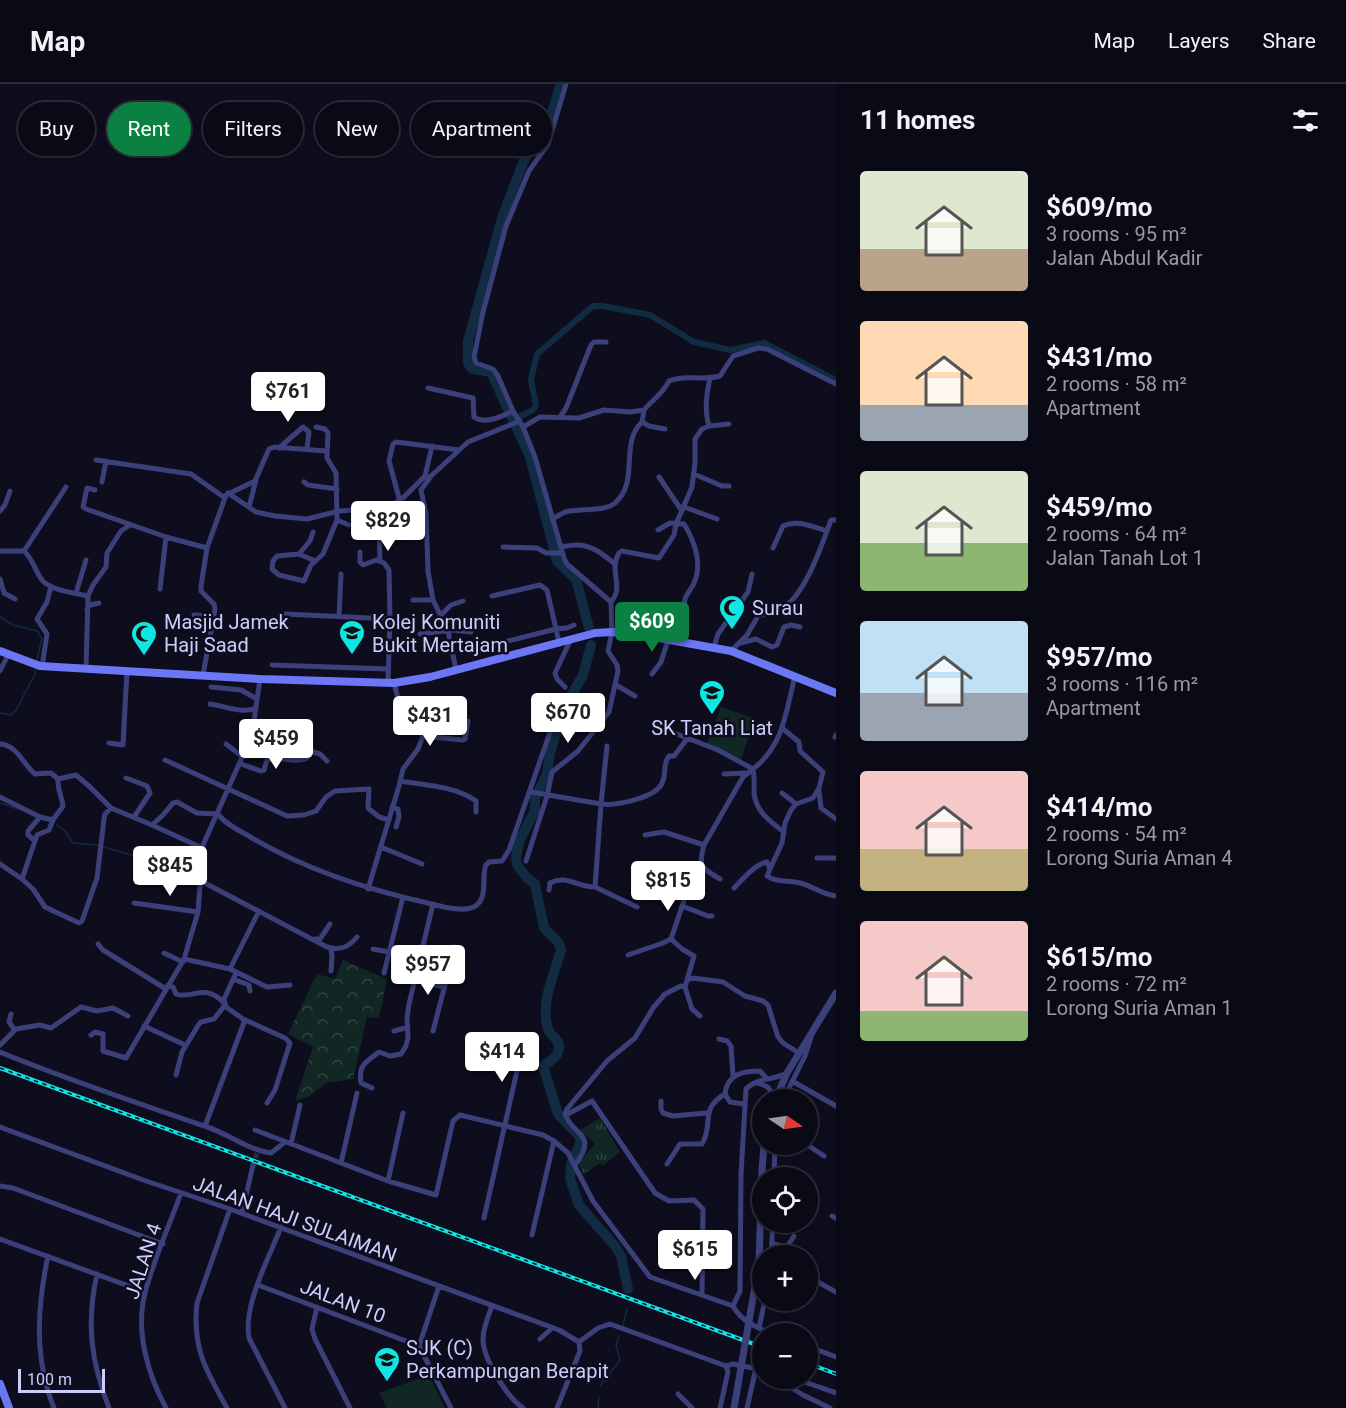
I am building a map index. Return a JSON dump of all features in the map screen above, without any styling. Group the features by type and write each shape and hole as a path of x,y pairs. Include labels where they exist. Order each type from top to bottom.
{"main road":[{"path":"0,651 38,666 260,679 391,683 406,682 559,642 612,632 731,651 836,693"},
{"path":"0,1384 9,1408"}],"street":[{"path":"566,84 548,144 529,171 506,225 474,357 476,363 493,369 498,376 513,411 521,423 535,457 558,551 567,564 612,602"},
{"path":"561,417 591,345 594,342 606,342"},
{"path":"552,519 566,512 610,506 616,502 624,490 630,470 629,454 632,436 642,422 644,410 651,400 662,394 669,381 673,379 710,379 720,376 733,356 758,348 767,349 836,384"},
{"path":"709,426 706,417 706,396 710,379"},
{"path":"428,388 473,399 474,417 478,420 491,419 513,411"},
{"path":"96,460 191,474 256,512 264,515 307,519 337,512 390,508 473,440 512,424 540,417 586,417 604,410 630,412 644,410"},
{"path":"642,422 665,429"},
{"path":"526,861 554,768 578,752 609,712 618,669 608,651 612,632 612,602 618,589 614,572 619,553 622,551 659,558 674,535 676,524 692,487 694,439 702,429 709,426 729,424"},
{"path":"279,448 303,427 309,432 307,448"},
{"path":"315,561 299,554 277,556 273,561 272,569 279,575 302,581 306,578 311,565 323,554 337,520 336,473 327,458 328,434 325,429 316,427"},
{"path":"400,500 390,468 390,450 393,444 396,442 459,450"},
{"path":"432,446 428,477 421,490 426,514 428,571 433,600 448,631 456,670"},
{"path":"249,507 266,451 274,447 307,448 327,452"},
{"path":"102,482 105,461"},
{"path":"694,474 722,486 729,486"},
{"path":"659,477 683,509 717,519"},
{"path":"203,675 214,616 214,604 201,591 207,548 226,495 248,486 256,479"},
{"path":"304,482 308,485 337,489"},
{"path":"24,551 66,487"},
{"path":"95,490 87,488 83,507 166,537 207,548"},
{"path":"0,511 10,491"},
{"path":"337,520 349,525"},
{"path":"731,651 747,634 758,616 783,608 800,590 813,569 831,520 836,520"},
{"path":"773,548 783,526 790,523 798,522 827,531"},
{"path":"658,530 670,523 686,527 694,546 697,565 694,584 684,602 679,641"},
{"path":"86,669 88,596 106,567 107,553 121,531 130,525"},
{"path":"379,528 380,561"},
{"path":"299,554 310,541 313,532"},
{"path":"160,589 166,537"},
{"path":"503,547 537,548 545,552 581,545 600,552 615,564"},
{"path":"0,551 24,551"},
{"path":"24,551 44,582 88,596"},
{"path":"360,552 360,562 363,565 376,560 389,570 388,669 398,698 402,728 420,731 423,736"},
{"path":"76,593 86,560"},
{"path":"339,617 341,574"},
{"path":"714,647 718,634 748,592 752,574"},
{"path":"0,579 4,593 15,599"},
{"path":"38,666 47,633 37,619 47,602 51,586"},
{"path":"492,596 543,586 547,590 559,642"},
{"path":"413,600 433,600"},
{"path":"441,615 451,605 463,601"},
{"path":"87,609 90,605 99,603"},
{"path":"285,614 390,619"},
{"path":"652,674 661,662 664,639 662,614"},
{"path":"194,615 214,616"},
{"path":"500,643 574,625"},
{"path":"738,643 756,639 772,648 777,645 784,627 791,625 800,627"},
{"path":"420,634 448,631 471,632"},
{"path":"565,687 557,679 555,673 572,639"},
{"path":"0,671 8,655"},
{"path":"272,665 388,669"},
{"path":"110,742 123,745 128,671"},
{"path":"724,774 745,773 753,769 775,747 795,676"},
{"path":"91,1035 95,1032 103,1034 104,1051 126,1058 184,960 198,912 202,848 252,735 260,679"},
{"path":"616,685 635,696"},
{"path":"211,687 241,690 258,699"},
{"path":"210,704 241,710 256,708"},
{"path":"218,814 223,821 261,843 337,879 368,889 466,909 478,903 484,887 484,868 489,862 502,861 505,858 533,792 555,718"},
{"path":"423,736 463,740 468,721"},
{"path":"782,728 799,742 800,751 823,772 819,788 813,798 795,804 785,823 782,843 767,876 772,879 798,882 829,896 836,896"},
{"path":"656,729 664,729 718,750 753,769"},
{"path":"368,889 403,769 418,749 423,736"},
{"path":"533,792 611,806 619,802 631,802 660,786 663,782 663,767 666,759 674,756 687,739"},
{"path":"0,744 8,744 35,774 51,773 58,779"},
{"path":"226,744 242,760 261,771 264,770 267,760 278,758 304,760 310,751 320,754 327,760"},
{"path":"595,887 607,746"},
{"path":"165,760 287,816 304,815 316,811 326,797 334,791 369,789 368,808 372,813 388,820"},
{"path":"753,769 754,794 759,812 784,832"},
{"path":"628,955 663,944 671,939 692,877 700,862 704,844 745,773"},
{"path":"58,779 76,775 111,808 202,848"},
{"path":"126,778 147,786 150,793 134,817"},
{"path":"22,879 34,840 37,835 49,830 53,819 63,806 63,800 57,789 58,779"},
{"path":"400,781 436,786 469,796 476,801 476,812"},
{"path":"819,788 821,808 836,819"},
{"path":"782,793 795,804"},
{"path":"0,797 40,817 53,819"},
{"path":"152,825 175,802 197,813 218,814"},
{"path":"392,807 398,809 399,813 396,827"},
{"path":"0,864 33,889 45,907 79,923 82,921 94,891 100,863 105,814 111,808"},
{"path":"34,840 28,835 28,831 40,817"},
{"path":"645,835 664,832 704,844"},
{"path":"381,847 422,864"},
{"path":"817,858 836,858"},
{"path":"700,862 704,870 720,879"},
{"path":"734,888 763,862 767,862 770,868"},
{"path":"549,890 550,883 566,879 587,887 595,887 636,907"},
{"path":"201,881 335,950 348,947 357,937"},
{"path":"384,973 403,897"},
{"path":"134,903 198,912"},
{"path":"372,1088 361,1083 360,1074 366,1060 379,1053 390,1056 401,1054 406,1046 408,1027 406,1018 434,904"},
{"path":"682,906 712,916"},
{"path":"176,1076 185,1045 199,1024 214,1019 224,1004 233,974 259,911"},
{"path":"315,939 320,939 330,924"},
{"path":"671,939 682,950 694,957 685,987 692,1010 700,1016"},
{"path":"98,944 103,951 167,987 172,987 176,994 180,996 198,992 212,995 231,1012 285,1038 290,1043 275,1090 267,1103"},
{"path":"433,1031 455,947"},
{"path":"331,948 331,971"},
{"path":"373,949 389,952"},
{"path":"164,953 267,987 290,985"},
{"path":"418,967 425,966 448,972"},
{"path":"233,974 249,985 250,991"},
{"path":"687,980 693,978 723,982 745,996 764,1001 768,1005 778,1037 799,1053"},
{"path":"414,980 444,987"},
{"path":"575,1165 582,1155 585,1142 583,1135 566,1115 567,1109 607,1061 634,1038 665,994 681,986 685,987"},
{"path":"779,1089 836,993"},
{"path":"0,1045 14,1029 40,1025 51,1028 81,1007 97,1011 113,1008 128,1016"},
{"path":"11,1014 9,1022 14,1029"},
{"path":"205,1126 245,1020"},
{"path":"144,1026 185,1045"},
{"path":"394,1031 408,1027"},
{"path":"788,1089 805,1056 812,1033"},
{"path":"719,1039 727,1041 730,1046 733,1076"},
{"path":"484,1218 523,1044"},
{"path":"0,1052 155,1110 205,1126 257,1151 271,1153 288,1143 300,1105"},
{"path":"744,1104 730,1102 725,1094 725,1088 733,1076 760,1071 767,1079"},
{"path":"733,1306 740,1291 746,1089 756,1083 787,1073"},
{"path":"792,1081 836,1106"},
{"path":"756,1083 768,1086 770,1089"},
{"path":"341,1163 357,1093"},
{"path":"667,1164 680,1144 702,1144 707,1132 707,1113 716,1100 725,1094"},
{"path":"566,1115 592,1101 655,1193 669,1201 694,1200 703,1209 702,1295"},
{"path":"661,1101 663,1113 673,1116 707,1113"},
{"path":"388,1181 403,1113"},
{"path":"255,1130 388,1181 436,1195 453,1121 460,1115 543,1135 568,1153 593,1201 650,1277 733,1306 738,1316 752,1324"},
{"name":"JALAN HAJI SULAIMAN","path":"0,1127 281,1227 552,1328 579,1342"},
{"path":"532,1235 554,1141"},
{"path":"818,1152 824,1156"},
{"path":"734,1408 759,1263 763,1155"},
{"path":"242,1213 253,1165"},
{"path":"0,1186 13,1188 163,1244"},
{"name":"JALAN 4","path":"166,1408 154,1382 145,1348 142,1310 145,1292 181,1193"},
{"path":"226,1408 199,1351 195,1336 195,1320 197,1303 230,1209"},
{"path":"281,1227 249,1313 249,1338 285,1408"},
{"path":"773,1233 773,1245"},
{"path":"788,1245 794,1236"},
{"path":"0,1239 145,1292"},
{"path":"48,1256 38,1327 41,1360 54,1408"},
{"path":"96,1274 90,1312 91,1337 98,1381 109,1408"},
{"path":"818,1282 836,1292"},
{"name":"JALAN 10","path":"258,1286 419,1346"},
{"path":"439,1286 419,1346 451,1408"},
{"path":"492,1306 483,1339 486,1350 495,1373 523,1408"},
{"path":"316,1307 312,1329 315,1339 350,1408"},
{"path":"557,1408 580,1351 579,1342 598,1328 610,1324 726,1366 733,1364 752,1368"},
{"path":"540,1339 552,1328"},
{"path":"818,1350 836,1357"},
{"path":"720,1408 728,1372 726,1366"},
{"path":"818,1387 836,1393"},
{"path":"747,1408 753,1389"},
{"path":"793,1389 830,1408"},
{"path":"678,1395 692,1408"}],"green space":[{"path":"721,707 755,719 741,759 706,747"},
{"path":"343,960 387,979 379,1018 367,1017 353,1079 326,1083 308,1097 295,1101 313,1047 288,1034 317,974 335,979"},
{"path":"600,1118 620,1152 603,1165 600,1163 584,1174 578,1163 595,1144 580,1130"},
{"path":"429,1375 445,1408 387,1408 379,1393"}],"waterway":[{"path":"561,84 544,137 526,155 502,218 468,341 468,363 472,369 491,372 530,457 557,561 576,579 589,628"},
{"path":"513,420 533,410 536,406 531,380 537,354 593,306 650,315 694,342 730,350 764,343 836,380"},
{"path":"0,617 13,625 37,631 42,638 37,660"},
{"path":"591,645 583,675 563,710 550,753 547,774 535,798 535,810 519,842 516,857 517,865 535,884 544,928 559,943 561,950 549,989 546,1009 548,1029 558,1042 559,1048 556,1056 544,1065 544,1069 558,1114 580,1137 580,1144 571,1164 570,1179 579,1205 621,1256 628,1289"},
{"path":"0,713 11,715 16,710 36,668"},
{"path":"0,803 18,809"},
{"path":"57,825 65,831 73,843 99,845"},
{"path":"104,847 141,858 197,883"},
{"path":"623,1325 627,1309"},
{"path":"600,1386 620,1360 616,1345 619,1336"},
{"path":"598,1408 599,1397"}],"tunnel":[{"path":"253,1165 257,1153"}],"railway":[{"path":"0,1068 752,1343"},
{"path":"818,1367 836,1374"}],"place":[{"name":"Surau","path":"732,631"},
{"name":"Kolej Komuniti Bukit Mertajam","path":"352,656"},
{"name":"Masjid Jamek Haji Saad","path":"144,657"},
{"name":"SK Tanah Liat","path":"712,716"},
{"name":"SJK (C) Perkampungan Berapit","path":"387,1383"}]}
